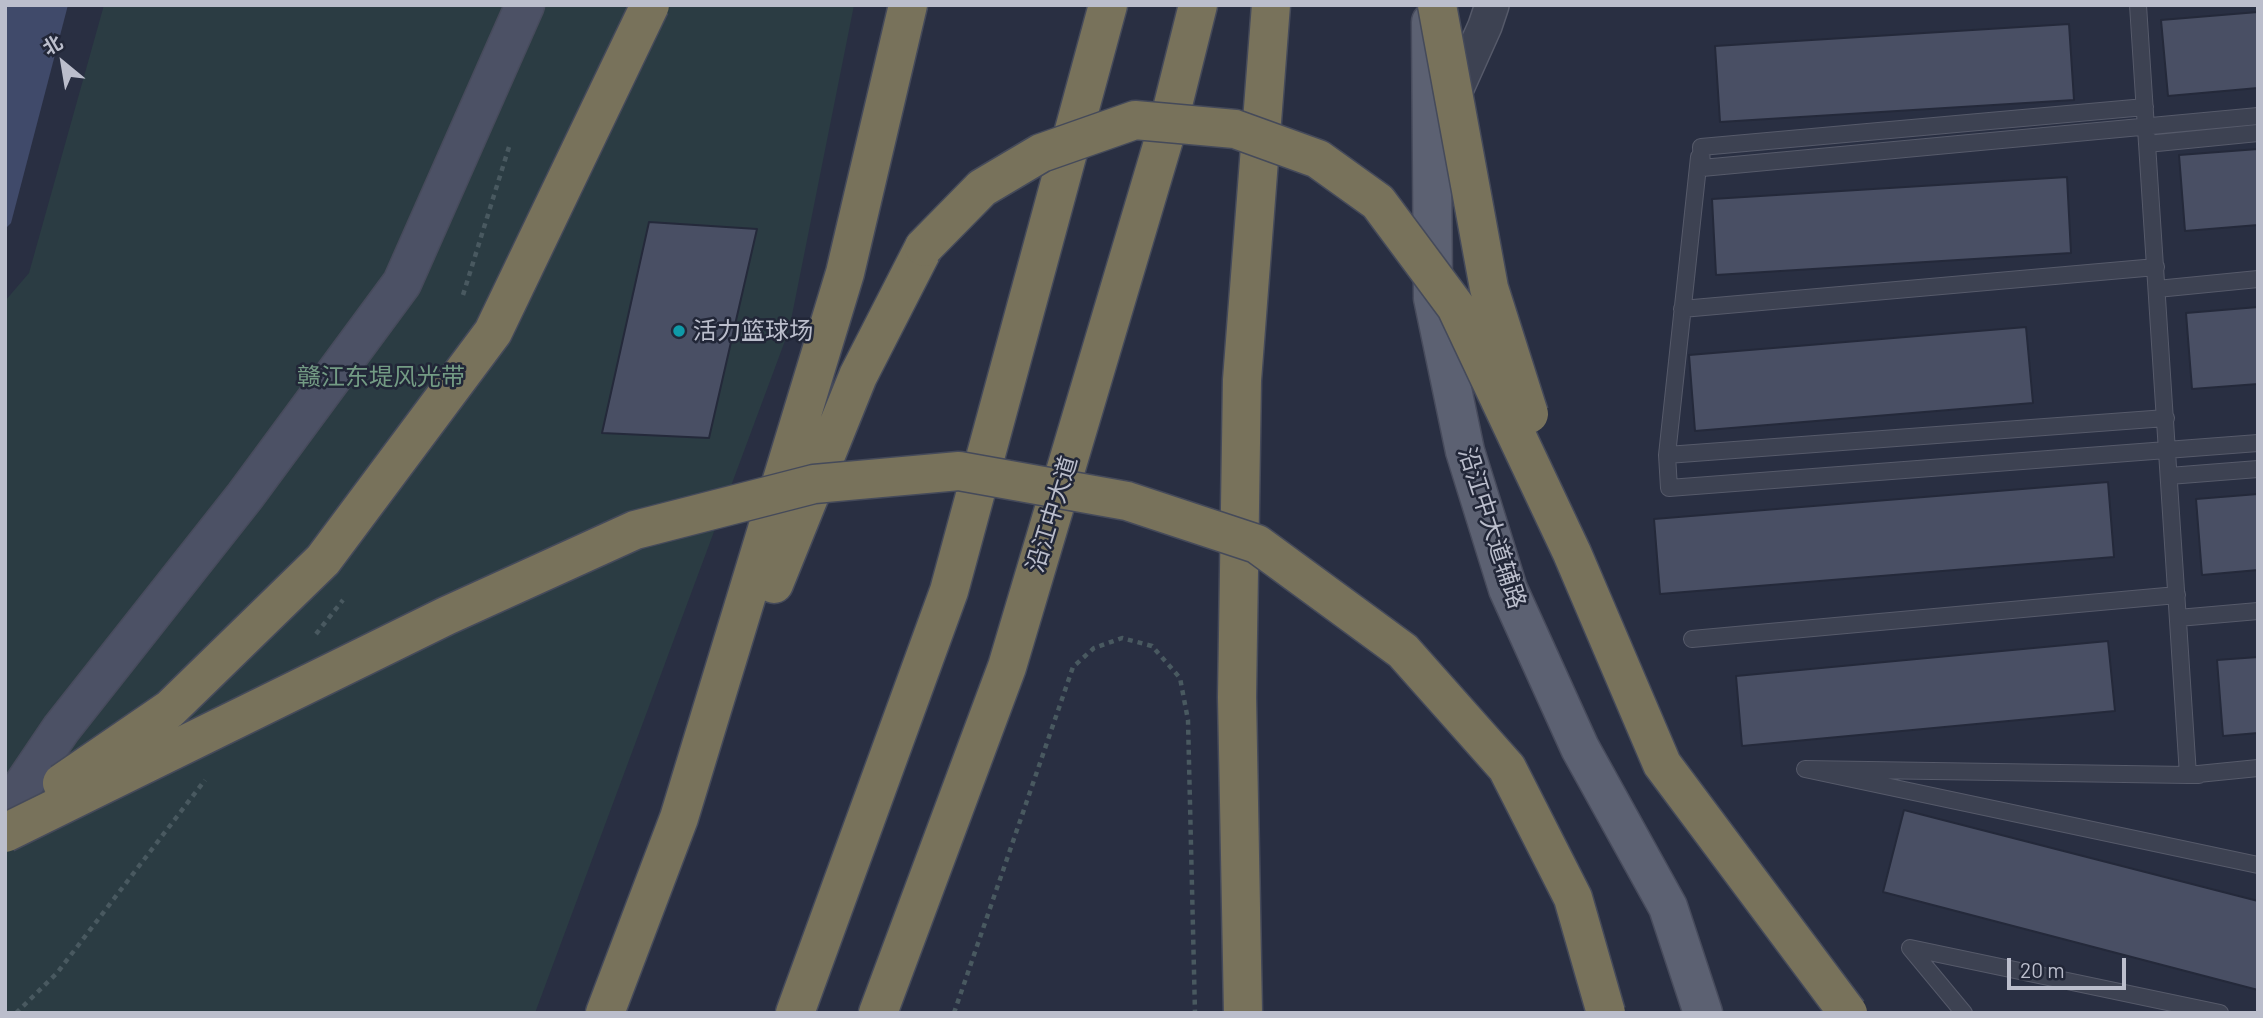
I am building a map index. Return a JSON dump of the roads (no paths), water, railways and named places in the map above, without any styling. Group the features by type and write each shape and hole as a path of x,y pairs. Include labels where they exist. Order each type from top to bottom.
{"highway":[{"path":"5,822 170,709 323,561 493,332 650,5"},
{"path":"679,818 845,273 908,5"},
{"path":"794,1013 949,591 1108,5"},
{"name":"沿江中大道","path":"878,1013 1007,667 1167,129 1198,5"},
{"path":"1243,1013 1237,697 1242,380 1271,5"},
{"path":"1437,5 1489,288 1572,553"},
{"path":"605,1013 679,818 858,376 924,247 982,188 1041,153 1135,120 1235,128 1318,159 1378,202 1456,307 1572,553 1662,764 1848,1013"},
{"path":"5,832 446,616 635,530 814,484 959,471 1127,501 1257,544 1403,651 1507,768 1573,898 1606,1013"}],"main road":[{"name":"沿江中大道辅路","path":"1431,5 1433,298 1465,451 1504,577 1580,748 1668,907 1703,1013"}],"street":[{"path":"5,812 61,729 245,496 402,283 525,5"},
{"path":"1431,145 1492,5"}],"lane":[{"path":"2138,5 2188,775"},
{"path":"1701,148 2145,107"},
{"path":"1701,148 1702,168 2258,116"},
{"path":"2147,145 2258,133"},
{"path":"1701,148 1667,455 1669,488 2258,443"},
{"path":"1682,309 2156,267"},
{"path":"2157,289 2258,279"},
{"path":"1667,455 2166,418"},
{"path":"2169,476 2258,469"},
{"path":"1692,639 2177,595"},
{"path":"2178,618 2258,611"},
{"path":"2188,775 2258,768"},
{"path":"2258,777 1805,769 2258,865"},
{"path":"1964,1013 1910,948 2220,1013"}],"water":[{"path":"5,5 68,5 11,223 5,229"}],"place":[{"name":"活力篮球场","path":"679,331"}],"park label":[{"name":"赣江东堤风光带","path":"381,377"}]}
